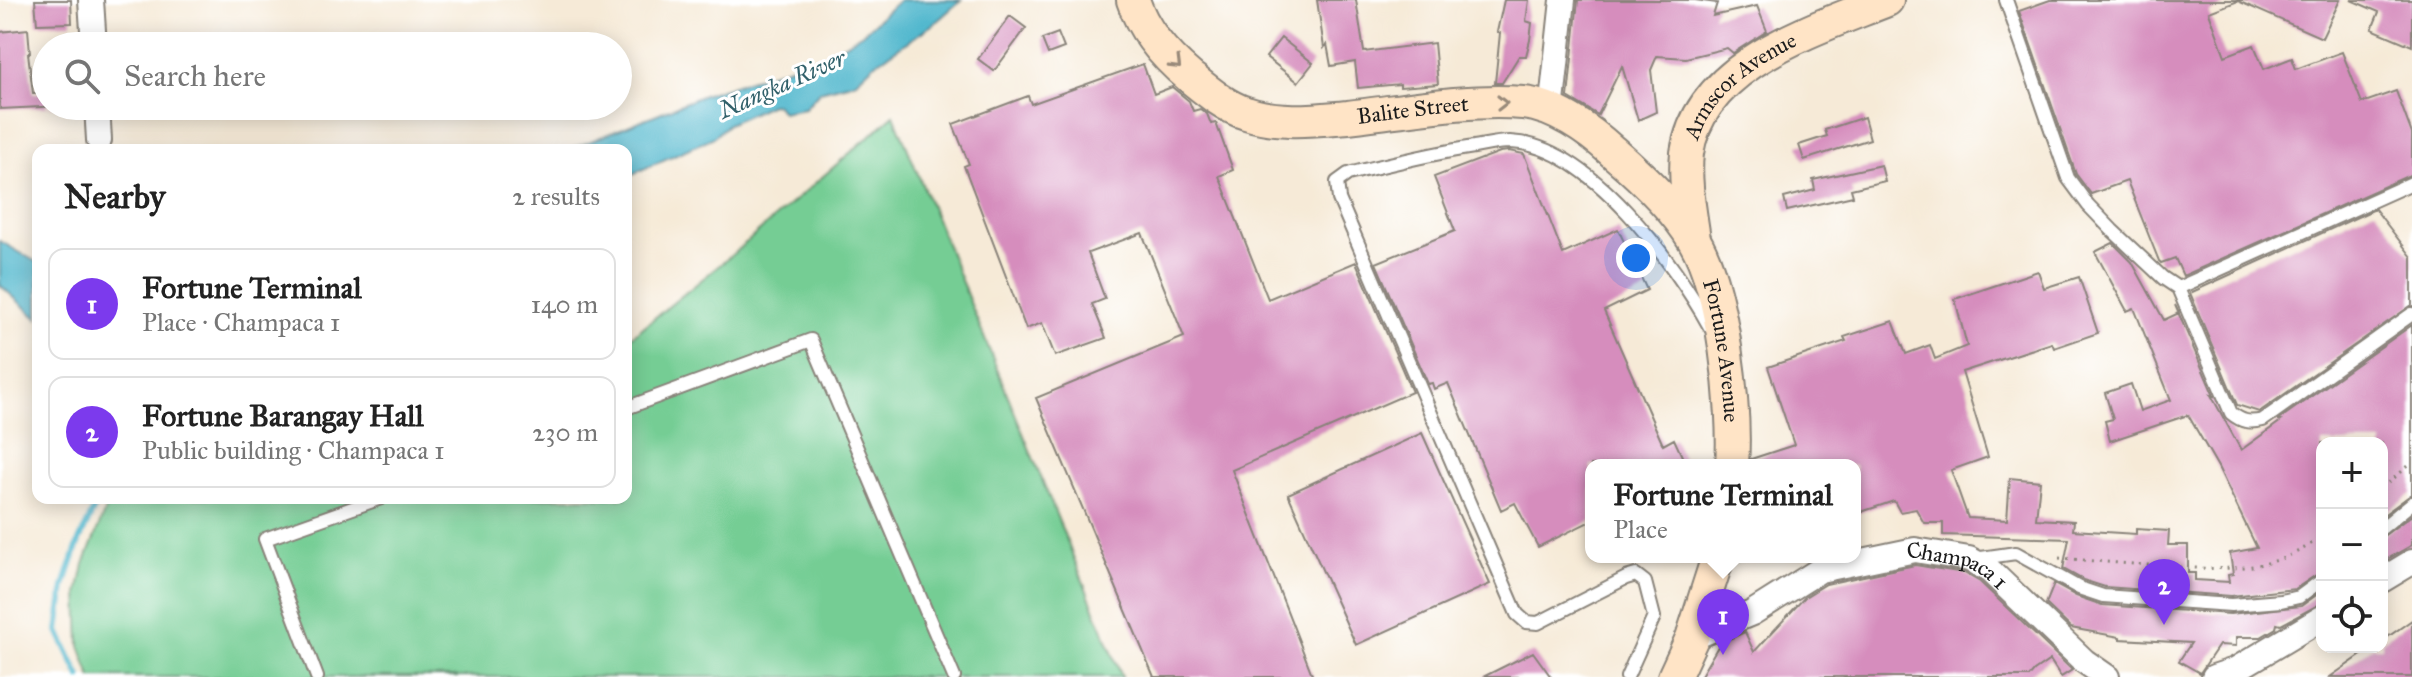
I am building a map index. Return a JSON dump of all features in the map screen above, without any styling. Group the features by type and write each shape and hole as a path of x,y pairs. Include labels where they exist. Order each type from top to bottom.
{"main road":[{"name":"Balite Street","path":"1133,0 1155,42 1178,67 1207,91 1242,113 1274,120 1313,120 1486,103 1526,103 1573,122 1600,140 1633,169 1694,239"},
{"name":"Armscor Avenue","path":"1694,239 1687,155 1692,132 1716,94 1752,61 1777,47 1887,0"},
{"name":"Fortune Avenue","path":"1694,239 1714,287 1732,420 1732,459"},
{"path":"1674,677 1692,638 1716,563"}],"street":[{"path":"91,0 93,32"},
{"path":"1551,112 1563,0"},
{"path":"98,120 99,140"},
{"name":"Champaca 1","path":"1861,561 1915,550 1969,559 1989,570 2084,661 2107,677"},
{"path":"2388,576 2412,562"},
{"name":"Champaca 1","path":"1692,638 1752,613 1820,570 1853,563"},
{"path":"2214,677 2235,670 2316,622"}],"lane":[{"path":"2006,0 2068,178 2112,230 2178,288 2231,413 2239,420 2263,420 2412,314"},
{"path":"1627,677 1654,617 1645,582 1636,575 1626,578 1538,623 1526,622 1517,614 1339,199 1337,182 1348,174 1457,150 1509,142 1539,146 1599,184 1625,208 1694,299 1725,354"},
{"path":"2178,288 2412,183"},
{"path":"632,406 811,340 954,677"},
{"path":"2388,523 2412,503"},
{"path":"317,677 265,539 364,504"},
{"path":"1969,559 2016,553 2079,588 2103,596 2231,605 2299,597 2321,581"}],"path":[{"path":"2388,483 2412,463"},
{"path":"2060,558 2228,571 2262,565 2316,540"}],"green space":[{"path":"894,115 1122,677 91,677 80,646 78,594 84,564 108,504 632,504 632,336"}],"water":[{"name":"Nangka River","path":"899,0 961,0 935,23 873,65 855,82 820,91 805,108 782,112 777,105 771,104 728,124 714,137 632,174 632,144 584,144 706,94 827,55 864,32"},
{"path":"0,241 32,260 32,314 0,285"}],"building":[{"path":"35,0 71,0 72,23 37,24"},
{"path":"1317,0 1356,0 1364,52 1434,43 1438,84 1358,88 1355,62 1331,66 1327,44 1324,48"},
{"path":"1504,0 1529,0 1526,21 1532,23 1526,56 1519,56 1502,83 1495,83 1500,33 1497,32"},
{"path":"1578,0 1695,0 1717,3 1713,16 1757,6 1767,31 1733,53 1727,48 1686,58 1657,56 1651,70 1656,112 1638,120 1622,66 1598,115 1568,97"},
{"path":"2050,0 2340,0 2322,38 2238,1 2209,12 2225,56 2254,45 2264,69 2292,58 2296,69 2342,52 2362,103 2396,91 2412,134 2412,174 2183,276 2175,258 2159,261 2127,181 2091,194 2076,174 2019,11"},
{"path":"2351,0 2412,0 2412,46 2372,29 2379,12"},
{"path":"1010,16 1026,28 994,71 978,59"},
{"path":"28,29 32,107 0,109 0,32"},
{"path":"1058,33 1064,48 1048,54 1042,39"},
{"path":"1281,38 1313,63 1298,82 1266,57"},
{"path":"1143,64 1154,94 1172,87 1189,101 1193,111 1200,109 1207,114 1211,124 1216,123 1233,170 1219,176 1268,299 1356,262 1412,392 1232,470 1313,677 1154,677 1036,398 1184,337 1142,233 1088,253 1105,299 1092,304 1106,338 1055,356 1042,323 1026,329 964,166 969,164 953,124 1028,96 1031,104"},
{"path":"1864,117 1870,139 1804,160 1799,145 1827,136 1825,130"},
{"path":"1500,152 1524,154 1563,254 1618,229 1647,290 1604,311 1663,445 1674,439 1683,459 1585,459 1585,524 1538,547 1515,503 1501,510 1448,383 1434,389 1432,383 1428,384 1376,263 1455,231 1434,177"},
{"path":"1881,165 1885,181 1851,189 1853,196 1787,211 1784,198 1815,190 1813,180"},
{"path":"2375,209 2412,257 2412,305 2259,412 2237,405 2190,293"},
{"path":"2113,243 2132,262 2164,320 2179,313 2214,396 2211,395 2241,450 2412,325 2412,494 2388,512 2388,437 2316,437 2316,575 2295,589 2231,596 2105,587 2083,580 2063,569 2069,539 1943,535 1943,523 1924,523 1916,509 1900,512 1894,501 1861,512 1861,459 1751,459 1794,445 1768,367 1846,341 1844,337 1893,321 1906,354 1930,345 1935,359 1967,346 1955,299 2038,271 2044,288 2079,277 2098,333 2054,348 2052,343 1962,372 1988,457 1951,470 1968,518 2007,520 2010,478 2040,481 2036,519 2074,521 2073,530 2136,534 2136,529 2169,531 2168,545 2188,545 2188,573 2195,573 2195,580 2229,582 2228,575 2233,574 2230,553 2257,548 2218,467 2188,415 2110,441 2105,421 2113,419 2105,393 2131,384 2140,411 2171,400 2134,308 2127,311 2095,252"},
{"path":"1422,433 1490,584 1356,645 1288,494"},
{"path":"2412,515 2412,545 2388,559 2388,533"},
{"path":"1915,565 1964,573 1980,582 2072,670 2061,677 2050,660 2029,677 1700,677 1720,643 1745,632 1754,652 1805,597 1826,584"},
{"path":"2054,584 2102,605 2230,614 2301,606 2316,595 2316,606 2281,625 2277,624 2276,628 2261,637 2236,637 2236,646 2219,645 2200,673 2179,661 2191,643 2120,639 2071,628 2046,604"},
{"path":"2412,620 2412,677 2330,677 2364,653 2388,653 2388,637"},
{"path":"1533,652 1551,677 1483,677"}],"waterway":[{"path":"80,677 58,631 64,586 79,541 96,504"}],"place":[{"name":"Fortune Barangay Hall","path":"2164,625"},
{"name":"Fortune Terminal","path":"1723,655"}]}
